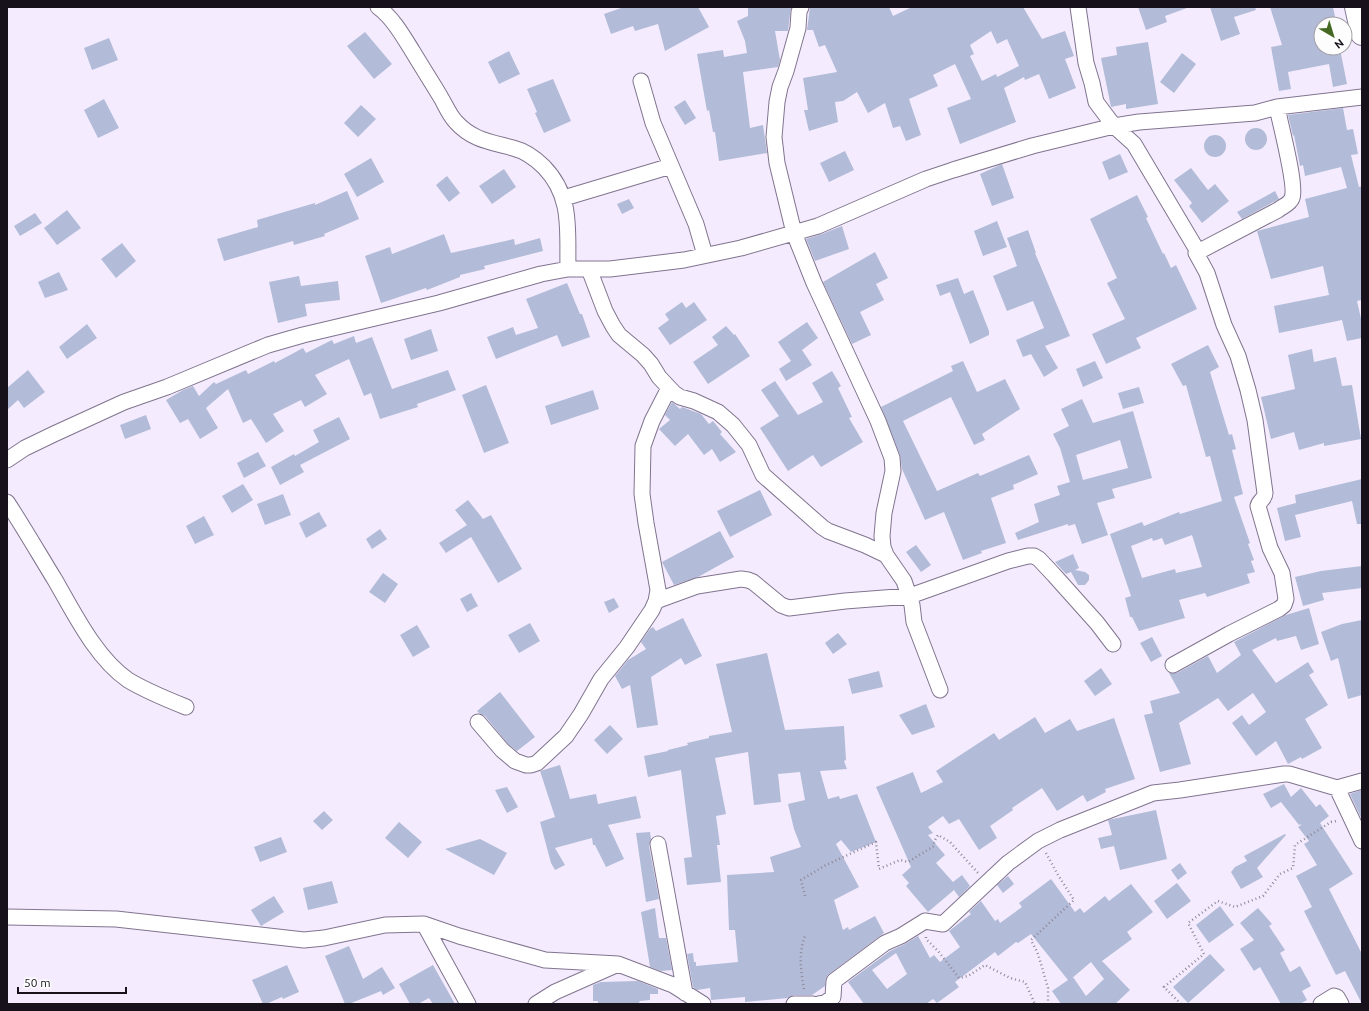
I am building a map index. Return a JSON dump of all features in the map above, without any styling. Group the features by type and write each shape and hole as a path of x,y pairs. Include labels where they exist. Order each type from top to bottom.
{"highway":[{"path":"1356,7 1362,34"}],"street":[{"path":"378,7 386,13 401,32 455,122 469,134 485,142 514,148 534,158 558,183 564,198 567,217 568,269"},
{"path":"801,7 794,44 780,87 777,102 774,137 777,163 794,233 814,283 878,421 892,458 893,471 884,513 882,536 883,547 886,555 904,581 910,596 914,622 940,690"},
{"path":"1082,8 1086,63 1096,102 1114,126 1134,144 1197,250 1196,253 1207,273 1224,325 1238,356 1255,420 1265,493 1258,506 1270,548 1282,572 1286,599 1284,605 1279,610 1229,634 1173,665"},
{"path":"641,81 653,123 696,224 706,255"},
{"path":"7,460 25,448 108,409 268,345 353,322 439,303 541,274 568,269 610,268 684,260 741,248 818,226 926,179 946,172 1032,146 1114,126 1139,122 1255,112 1277,107 1362,97"},
{"path":"1196,253 1278,210 1290,202 1293,196 1292,181 1277,107"},
{"path":"564,198 671,166"},
{"path":"589,269 612,326 619,335 652,364 659,377 669,388 680,397 694,401 718,412 733,424 749,444 763,475 822,527 828,531 865,545 886,555"},
{"path":"478,722 502,750 515,761 531,766 537,763 566,736 578,720 602,678 627,647 652,610 656,601 658,590 642,494 643,446 652,421 669,388"},
{"path":"7,502 30,537 93,645 127,680 154,694 186,707"},
{"path":"656,601 697,586 741,579 753,582 781,605 789,608 845,600 910,596 1008,561 1034,556 1054,575 1097,623 1113,644"},
{"path":"819,1004 835,1001 834,981 885,943 901,936 925,921 942,924 1008,863 1038,841 1060,830 1153,793 1284,774 1289,774 1337,788 1362,781"},
{"path":"1337,788 1361,839"},
{"path":"658,844 685,993"},
{"path":"7,917 116,919 304,940 324,938 385,925 424,924 459,936 546,960 618,964 673,985 703,1004"},
{"path":"424,924 468,1004"},
{"path":"536,1004 555,992 618,964"},
{"path":"1321,1004 1334,996 1337,997 1341,1004"},
{"path":"794,1004 813,1004"}],"path":[{"path":"1181,1004 1164,987 1204,954 1188,923 1218,901 1235,907 1262,896 1280,874 1292,868 1295,845 1332,822 1352,819"},
{"path":"805,896 801,880 826,865 876,842 879,869 900,860 908,862 919,856 934,846 934,842 938,835 950,842 986,882"},
{"path":"1038,841 1074,900 1031,940 1038,954 1048,988 1048,1004"},
{"path":"925,921 926,939 938,951 959,978 968,976 985,965 1010,978 1026,982 1035,1004"},
{"path":"804,992 800,961 801,946 805,936"}],"building":[{"path":"624,7 698,7 709,27 665,51 658,24 635,31 633,26 611,34 604,14"},
{"path":"748,7 791,7 788,31 775,31 780,60 778,67 743,72 750,128 763,125 767,153 719,161 715,132 713,132 709,110 707,111 697,54 723,50 724,57 747,53 745,41 737,21 748,16"},
{"path":"810,7 889,7 893,16 912,7 1023,7 1042,39 1065,31 1074,56 1065,59 1076,88 1049,99 1039,74 1025,80 1024,77 1004,88 1016,122 960,144 947,108 971,99 955,64 933,75 938,86 909,99 921,135 906,141 900,126 893,128 885,103 868,113 857,92 843,101 835,102 838,122 809,131 804,110 808,110 803,78 837,72 825,45 819,47 813,30 807,30","holes":["991,31 997,44 1007,39 1019,66 997,77 996,74 982,81 970,56 974,54 970,45"]},
{"path":"1138,7 1187,8 1165,16 1167,22 1146,30"},
{"path":"1210,7 1255,7 1256,10 1234,17 1240,34 1221,41"},
{"path":"1270,7 1333,7 1335,16 1313,16 1313,56 1341,56 1347,84 1333,87 1329,64 1288,72 1291,89 1279,91 1271,47 1282,45"},
{"path":"365,32 392,64 374,79 347,46"},
{"path":"109,38 118,60 92,70 84,48"},
{"path":"1148,42 1158,104 1126,109 1126,104 1111,107 1101,58 1117,55 1116,47"},
{"path":"509,51 520,74 499,84 488,62"},
{"path":"1182,53 1196,64 1174,93 1160,82"},
{"path":"553,79 571,121 544,133 527,89"},
{"path":"104,99 119,128 98,138 84,110"},
{"path":"685,100 696,118 685,125 674,107"},
{"path":"361,105 376,119 358,137 344,123"},
{"path":"1343,108 1347,130 1353,129 1358,154 1351,155 1359,187 1362,186 1362,300 1357,301 1362,323 1362,338 1347,341 1342,320 1279,333 1274,306 1329,295 1323,266 1271,279 1257,231 1309,217 1305,199 1347,188 1341,167 1305,176 1303,165 1300,166 1294,135 1293,136 1288,115"},
{"path":"1256,128 1264,131 1267,139 1264,147 1256,150 1248,147 1245,139 1248,131"},
{"path":"1215,135 1223,138 1226,146 1223,154 1215,157 1207,154 1204,146 1207,138"},
{"path":"845,151 854,170 829,182 820,163"},
{"path":"1120,154 1128,172 1109,180 1102,162"},
{"path":"371,158 384,182 357,197 344,174"},
{"path":"1002,164 1014,198 992,206 980,174"},
{"path":"1191,168 1208,190 1215,184 1229,201 1202,223 1189,206 1192,203 1174,180"},
{"path":"504,169 516,187 492,204 479,186"},
{"path":"447,176 460,193 449,202 436,185"},
{"path":"347,191 359,219 324,234 325,236 294,245 293,241 224,261 217,239 258,227 257,220 315,203 315,205"},
{"path":"1275,191 1279,199 1242,219 1237,212"},
{"path":"1137,195 1163,254 1164,253 1171,268 1176,265 1197,309 1136,338 1141,348 1106,364 1092,334 1125,319 1107,283 1117,278 1090,219"},
{"path":"629,199 634,208 622,214 617,204"},
{"path":"67,210 81,228 57,245 44,228"},
{"path":"35,213 42,223 20,236 14,226"},
{"path":"997,221 1007,247 983,256 974,231"},
{"path":"842,226 849,249 815,261 806,239"},
{"path":"1028,230 1035,253 1070,336 1045,346 1058,368 1044,377 1031,354 1023,357 1016,340 1044,328 1033,301 1007,311 993,276 1017,266 1007,238"},
{"path":"444,234 451,253 514,239 515,245 540,238 543,251 484,266 485,269 460,275 460,277 427,290 426,288 381,303 365,256 390,247 392,254"},
{"path":"122,243 136,261 116,278 101,259"},
{"path":"875,252 888,278 876,284 884,300 860,312 871,335 852,344 823,282"},
{"path":"59,272 68,290 45,298 38,282"},
{"path":"299,276 301,286 338,281 340,300 305,304 307,316 278,323 269,282"},
{"path":"958,278 964,294 973,290 989,331 989,335 970,344 950,292 940,296 936,285"},
{"path":"567,283 580,314 582,314 590,337 562,347 557,335 496,359 487,337 513,327 516,335 538,328 526,299"},
{"path":"682,302 686,308 694,302 707,320 670,345 658,328 669,320 665,314"},
{"path":"807,322 818,338 802,350 812,365 786,381 779,369 791,361 778,342"},
{"path":"87,324 97,338 67,359 59,347"},
{"path":"726,326 734,335 735,334 750,356 708,384 693,362 718,345 712,337"},
{"path":"431,329 438,351 411,360 404,339"},
{"path":"354,336 356,343 372,337 392,389 448,370 456,390 417,404 418,407 380,419 371,393 364,396 349,359 315,375 327,394 305,407 301,400 273,414 284,431 266,443 251,419 243,423 228,389 206,408 218,428 200,439 188,419 180,423 166,400 193,386 199,396 214,382 216,384 246,370 248,374 274,361 275,363 303,348 306,353 332,340 334,344"},
{"path":"1208,345 1219,367 1210,372 1229,435 1232,434 1236,449 1232,450 1243,494 1234,497 1250,543 1248,544 1254,560 1251,561 1255,572 1247,574 1250,583 1207,597 1205,593 1179,600 1185,618 1139,631 1132,617 1130,617 1125,598 1131,596 1110,534 1142,522 1144,526 1179,512 1180,514 1222,501 1210,456 1206,457 1186,385 1183,386 1171,364","holes":["1192,535 1202,567 1176,573 1175,569 1142,578 1131,546 1152,538 1153,541 1162,538 1165,545"]},
{"path":"1312,349 1314,362 1336,357 1342,386 1352,385 1361,439 1324,446 1324,443 1299,450 1294,432 1271,439 1261,397 1295,389 1288,355"},
{"path":"963,361 977,392 1005,379 1020,409 982,434 985,440 974,445 951,397 903,421 937,491 978,473 980,476 1029,455 1038,474 1013,485 1014,489 991,498 1006,543 981,551 982,553 963,560 944,512 925,520 902,469 900,455 881,407 953,371 951,366"},
{"path":"1095,361 1103,378 1083,387 1076,369"},
{"path":"28,370 45,392 24,408 18,400 7,410 7,388"},
{"path":"832,371 841,386 838,388 852,417 849,418 863,442 821,467 813,455 788,471 760,428 779,416 761,390 775,381 798,415 823,402 812,383"},
{"path":"486,385 509,443 484,453 462,395"},
{"path":"1139,387 1144,403 1123,409 1118,393"},
{"path":"593,390 599,409 551,425 545,406"},
{"path":"1082,399 1093,423 1133,411 1152,478 1112,489 1115,498 1097,503 1108,535 1082,544 1075,524 1068,526 1068,524 1018,540 1015,533 1039,522 1034,504 1060,495 1057,486 1070,482 1060,448 1053,434 1069,426 1061,409","holes":["1120,440 1128,468 1083,480 1076,455"]},
{"path":"672,402 680,409 682,407 701,414 709,424 713,421 722,432 720,434 736,452 720,462 712,449 704,455 688,434 675,446 659,429 670,420 665,415"},
{"path":"146,415 151,429 125,439 120,425"},
{"path":"339,417 350,439 300,465 304,472 280,485 271,467 294,454 295,456 319,442 313,430"},
{"path":"258,452 266,466 244,478 237,463"},
{"path":"1362,479 1362,524 1357,524 1352,501 1295,515 1301,537 1285,541 1277,508 1296,503 1295,495"},
{"path":"243,484 253,500 232,513 222,496"},
{"path":"760,490 772,515 730,537 717,511"},
{"path":"283,494 291,515 265,525 257,504"},
{"path":"468,500 483,519 491,515 522,569 498,583 471,537 446,553 439,543 467,525 455,510"},
{"path":"319,512 327,526 306,538 299,523"},
{"path":"204,516 214,535 195,544 186,526"},
{"path":"380,529 387,539 372,549 366,539"},
{"path":"720,531 734,557 698,577 674,585 662,562"},
{"path":"916,545 931,565 921,572 906,552"},
{"path":"1073,554 1079,568 1075,570 1085,572 1089,575 1089,580 1085,585 1078,585 1071,572 1066,574 1055,562"},
{"path":"1362,566 1362,588 1322,593 1324,600 1303,606 1295,577 1321,571"},
{"path":"383,573 398,584 385,603 369,592"},
{"path":"471,593 478,606 467,612 460,599"},
{"path":"614,598 619,607 609,613 604,602"},
{"path":"1309,608 1319,644 1301,650 1296,636 1277,641 1276,638 1252,650 1276,683 1308,662 1314,672 1309,675 1328,705 1305,719 1322,748 1302,759 1301,757 1288,764 1276,741 1256,756 1232,723 1242,715 1249,725 1266,712 1253,693 1228,711 1218,698 1179,723 1191,764 1160,772 1144,715 1153,713 1150,701 1180,693 1169,673 1177,673 1208,656 1217,673 1241,655 1234,642 1286,615"},
{"path":"683,618 702,656 685,665 681,658 651,677 658,725 637,728 630,685 622,689 615,676 628,660 646,649 641,642 650,629 653,627 656,631"},
{"path":"1362,620 1362,695 1348,699 1338,658 1331,661 1321,632 1342,624"},
{"path":"530,623 540,641 519,653 508,635"},
{"path":"417,625 430,647 413,657 400,635"},
{"path":"838,633 847,644 833,654 825,643"},
{"path":"1152,637 1162,656 1151,662 1140,643"},
{"path":"767,653 785,730 844,726 846,760 844,761 847,769 820,771 828,799 839,796 840,799 857,794 876,842 851,852 841,840 836,844 859,887 834,900 843,930 848,927 849,930 875,916 884,933 829,974 826,977 825,986 812,995 794,995 788,998 745,1002 745,997 711,1000 710,988 697,990 693,987 687,954 693,953 696,966 738,962 735,930 729,930 727,875 774,872 770,857 801,847 794,829 788,804 805,800 800,772 778,774 781,802 754,805 748,752 715,758 726,814 716,816 720,845 717,845 721,882 687,885 684,858 692,857 681,770 648,777 644,756 688,745 687,743 709,738 709,736 732,732 716,664"},
{"path":"1101,668 1112,684 1095,696 1084,681"},
{"path":"879,671 883,687 852,694 848,679"},
{"path":"500,692 535,737 517,751 508,744 485,716 477,711"},
{"path":"926,704 935,727 912,735 899,715"},
{"path":"1035,717 1045,733 1070,719 1077,731 1114,718 1135,779 1105,789 1106,792 1087,802 1083,795 1057,811 1042,788 1012,808 1013,810 990,826 997,838 979,850 959,819 949,824 943,816 928,827 933,833 928,835 945,855 936,863 953,882 962,875 970,886 959,897 954,890 928,912 906,886 909,883 902,875 911,867 876,787 913,772 921,793 943,782 936,771 994,733 999,740"},
{"path":"610,725 623,739 607,754 594,740"},
{"path":"560,765 570,799 596,794 598,804 636,796 641,818 608,825 624,859 606,867 595,845 593,845 592,838 555,848 565,865 555,870 551,863 540,822 555,817 540,771"},
{"path":"1284,784 1291,797 1301,788 1316,807 1320,804 1329,816 1320,823 1353,874 1329,889 1362,954 1362,1004 1345,971 1336,975 1304,911 1312,907 1296,876 1317,865 1304,844 1309,841 1298,827 1301,824 1299,825 1281,802 1271,808 1263,794"},
{"path":"507,787 518,807 507,813 495,790"},
{"path":"1362,790 1362,820 1350,794"},
{"path":"1156,810 1167,859 1120,870 1114,846 1101,849 1098,838 1112,835 1108,820"},
{"path":"324,811 333,820 322,830 313,821"},
{"path":"399,822 422,842 408,858 385,838"},
{"path":"650,832 651,839 649,846 659,899 646,902 636,833"},
{"path":"1285,834 1286,835 1257,868 1263,877 1241,889 1231,872 1235,867 1247,861 1244,856"},
{"path":"281,837 287,852 260,862 254,847"},
{"path":"480,839 507,853 494,875 445,849"},
{"path":"1180,863 1187,873 1178,880 1171,870"},
{"path":"1008,876 1014,884 1003,893 997,885"},
{"path":"1051,879 1075,912 1080,908 1084,913 1105,896 1109,901 1131,884 1153,912 1127,932 1132,939 1102,961 1130,990 1115,1004 1061,1004 1052,991 1068,980 1031,934 1018,943 1016,942 998,956 995,952 955,982 959,987 937,1003 933,999 926,1004 864,1004 848,982 890,951 918,936 930,958 934,955 940,962 960,947 949,931 971,914 969,912 981,901 995,921 998,919 1000,923 1022,907 1019,903","holes":["896,953 907,974 887,989 872,970","1091,962 1104,979 1086,996 1073,977"]},
{"path":"332,881 338,903 308,910 303,888"},
{"path":"1177,883 1191,901 1167,919 1154,901"},
{"path":"274,896 284,912 261,926 251,910"},
{"path":"1220,906 1234,925 1209,943 1196,925"},
{"path":"655,908 659,938 666,938 672,970 661,971 650,967 641,912"},
{"path":"1258,908 1272,924 1269,926 1285,950 1280,953 1290,972 1300,966 1311,986 1302,991 1307,1000 1300,1004 1281,1004 1260,967 1254,971 1240,949 1254,940 1240,923"},
{"path":"349,946 363,979 382,967 395,988 383,995 381,991 349,1004 345,1004 325,956"},
{"path":"1210,954 1225,970 1188,1003 1173,987"},
{"path":"287,965 299,992 283,999 282,997 263,1004 252,980"},
{"path":"433,965 455,1004 433,1004 429,998 418,1004 410,1004 399,984"},
{"path":"638,981 658,989 658,994 650,994 650,1000 640,1001 638,1004 598,1004 598,1001 593,1001 593,985 601,982"}]}
